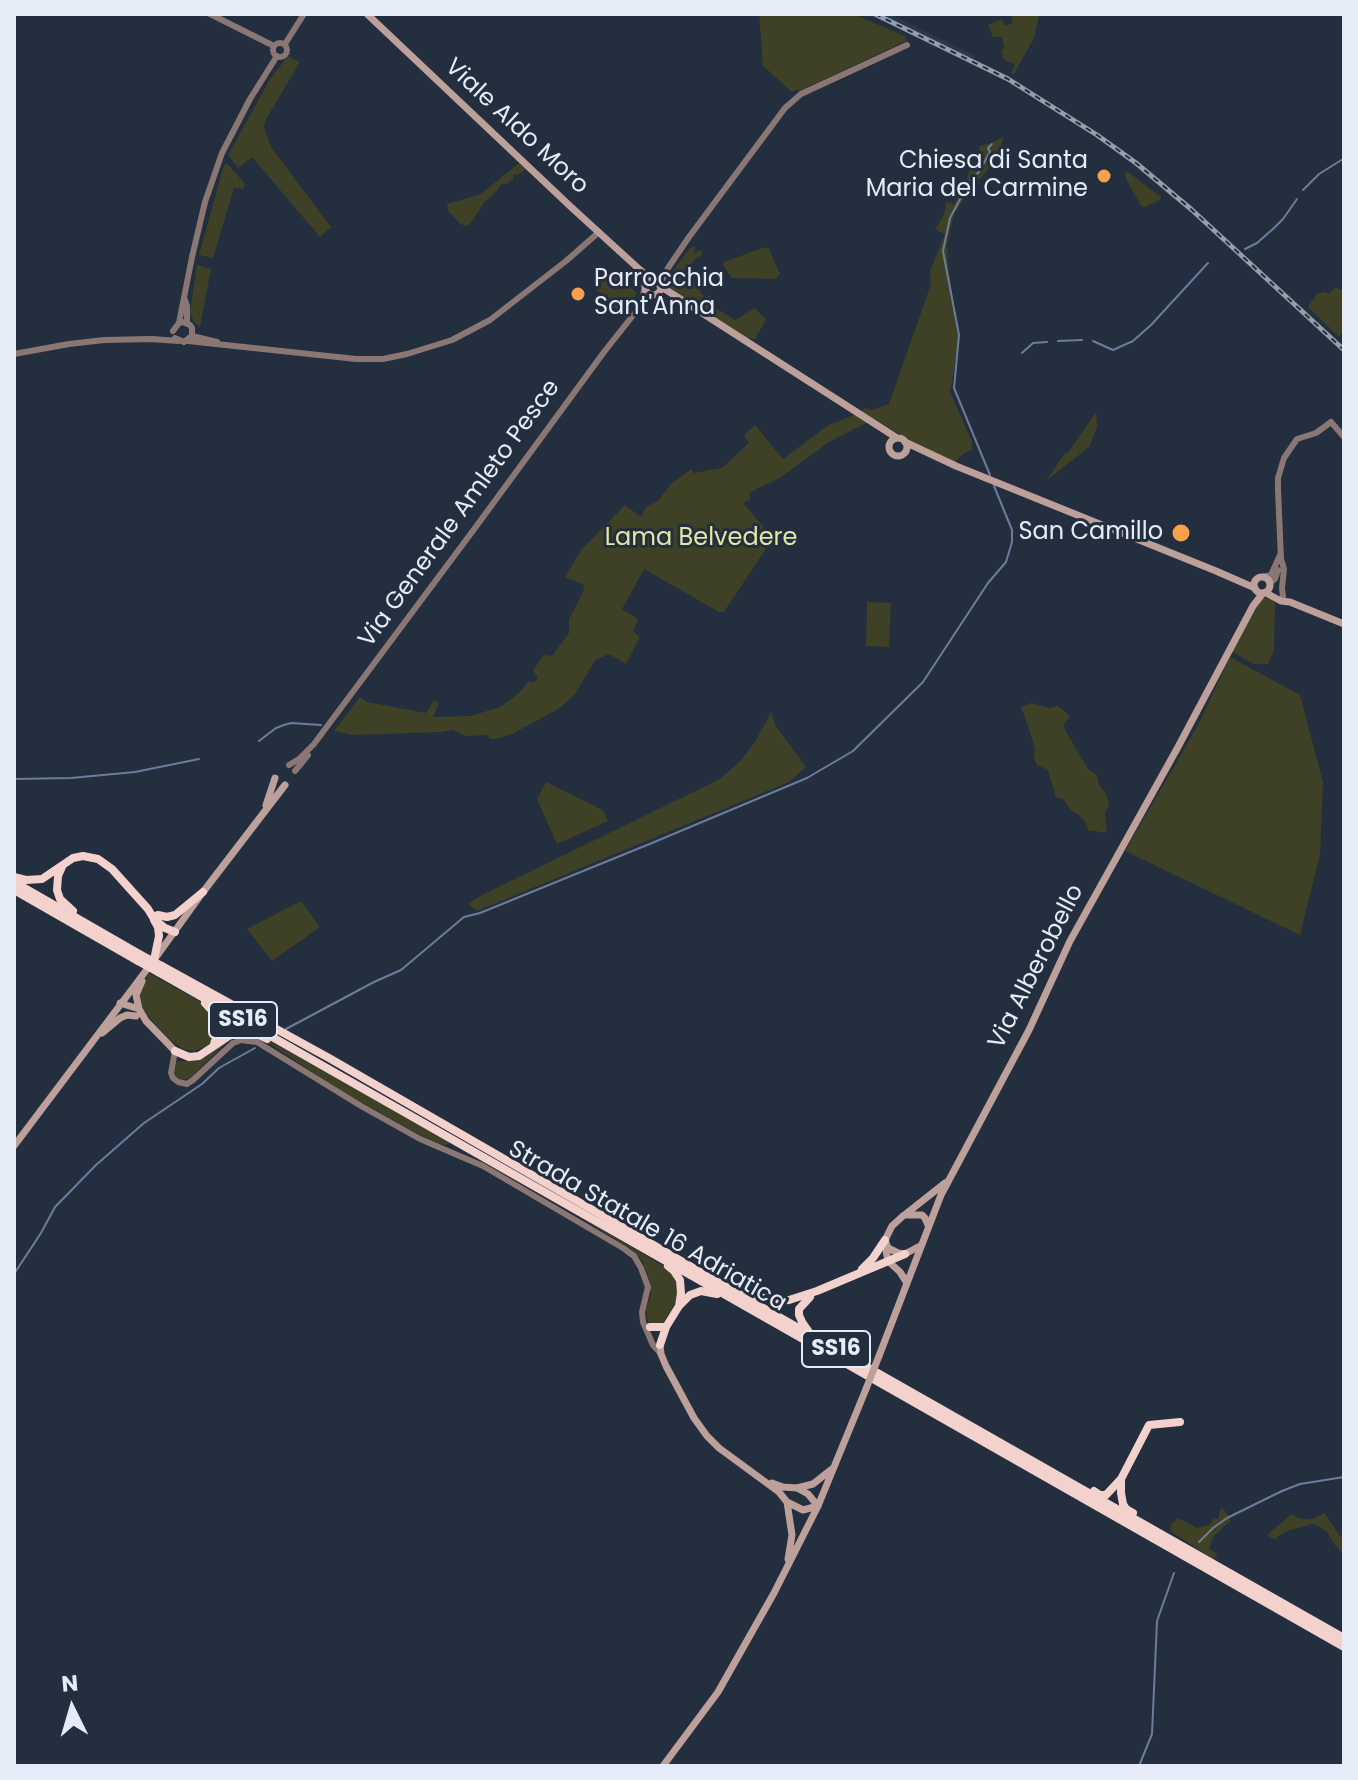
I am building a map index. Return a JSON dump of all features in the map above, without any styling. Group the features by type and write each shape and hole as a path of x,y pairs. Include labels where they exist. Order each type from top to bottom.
{"highway":[{"path":"14,880 42,879 73,858 98,859 112,869 156,917 165,919 175,932"},
{"path":"62,867 57,890 64,904 139,957"},
{"name":"Strada Statale 16 Adriatica","path":"14,880 381,1098 1344,1647"},
{"name":"Strada Statale 16 Adriatica","path":"14,890 110,945 139,957"},
{"path":"156,917 175,915 203,892"},
{"path":"156,917 158,967 216,1015 219,1029 212,1048"},
{"name":"Strada Statale 16 Adriatica","path":"158,967 329,1058 1344,1638"},
{"path":"175,1051 189,1057 199,1056 229,1036 252,1032 381,1098"},
{"path":"858,1273 885,1242"},
{"path":"652,1253 680,1280 679,1306"},
{"path":"728,1288 759,1298 789,1300 905,1254"},
{"path":"660,1349 666,1327 690,1295 701,1291 712,1292 742,1303"},
{"path":"815,1337 806,1329 799,1309 817,1291"},
{"path":"646,1324 666,1327"},
{"path":"1042,1467 1058,1471 1100,1495 1106,1495 1121,1479 1149,1425 1180,1422"},
{"path":"1121,1479 1126,1509 1151,1523 1162,1535"}],"main road":[{"name":"Viale Aldo Moro","path":"367,14 639,269 673,296 897,438"},
{"name":"Viale Aldo Moro","path":"639,269 645,287"},
{"path":"647,281 656,282 659,291 648,293 645,287 647,281"},
{"name":"Viale Aldo Moro","path":"654,294 673,296"},
{"name":"Viale Aldo Moro","path":"875,424 889,446"},
{"path":"928,454 894,455 889,446 897,438 928,454 1234,580 1264,589"},
{"path":"904,454 907,447 905,442"},
{"path":"1260,578 1254,583 1281,601 1286,600 1344,624"},
{"path":"1234,580 1268,579 1264,589"},
{"name":"Via Alberobello","path":"663,1766 734,1666 818,1506 941,1195 1029,1030 1070,941 1264,589"},
{"path":"261,814 275,778"},
{"path":"14,1146 143,974 158,967 175,932 285,785"},
{"path":"137,1013 136,995 143,974"},
{"path":"120,1003 137,1013 175,1051"},
{"path":"94,1039 120,1018 137,1013"},
{"path":"907,1283 888,1261 885,1242 892,1226 949,1179"},
{"path":"904,1215 922,1215 929,1227"},
{"path":"885,1242 893,1251 905,1254 922,1245"},
{"path":"660,1349 694,1418 719,1448 766,1481 787,1502 803,1510 818,1506 808,1494 797,1488"},
{"path":"766,1481 797,1488 813,1484 834,1467"},
{"path":"787,1502 792,1535 787,1565"}],"street":[{"path":"210,14 274,46"},
{"path":"285,44 305,15"},
{"path":"274,46 279,42 288,49 286,55 277,56"},
{"path":"656,282 785,108 801,94 907,45"},
{"path":"274,46 277,56"},
{"path":"152,339 173,331 179,323 205,202 222,153 277,56"},
{"path":"14,354 104,340 178,341 190,338 356,359 393,358 452,340 490,320 599,232"},
{"name":"Via Generale Amleto Pesce","path":"639,308 645,287"},
{"name":"Via Generale Amleto Pesce","path":"314,744 604,352 654,294"},
{"path":"185,300 187,323"},
{"path":"179,323 187,323 192,328 190,338"},
{"path":"173,331 178,341"},
{"path":"1286,600 1278,478 1284,458 1297,439 1316,433 1331,422 1344,437"},
{"path":"1260,578 1273,573 1281,556"},
{"path":"1264,589 1275,579 1281,556"},
{"path":"289,765 314,744"},
{"path":"295,771 314,744"},
{"path":"175,1051 171,1073 178,1082 187,1084 233,1043 241,1040 257,1042 361,1106 420,1139 483,1166 634,1256 648,1287 642,1312 660,1349"}],"shaded area":[{"path":"867,14 890,14 976,56 972,63 968,62"}],"green space":[{"path":"759,14 853,14 905,36 906,41 792,92 763,66"},
{"path":"1011,14 1039,16 1034,38 1014,74 1011,73 1015,64 1004,60 1002,37 993,37 988,25 1002,19 1005,26 1013,23"},
{"path":"288,56 300,62 264,127 271,147 331,227 320,237 252,157 238,168 228,155 270,79"},
{"name":"Lama Belvedere","path":"1003,137 987,171 954,214 947,245 958,331 950,392 972,442 972,450 955,462 874,419 829,442 780,478 756,489 749,494 751,499 743,503 771,541 724,612 644,569 622,609 638,619 633,631 640,637 626,664 609,654 595,660 575,694 560,708 512,734 490,739 487,735 466,736 453,730 353,735 334,731 360,697 367,702 426,713 434,700 439,703 433,717 471,716 500,707 529,681 534,683 538,677 533,671 543,655 552,656 569,633 569,619 584,585 565,577 581,550 625,505 641,517 646,507 658,501 671,484 691,469 694,473 722,468 749,443 744,435 755,425 783,459 827,426 864,408 872,410 889,404 931,284 930,271 945,234 935,230 945,212 946,202 954,204 965,186 970,168 976,170 982,158 979,146"},
{"path":"227,163 245,184 243,189 234,188 213,258 199,255 224,165"},
{"path":"519,163 526,169 518,175 514,174 508,183 500,185 470,224 460,224 448,211 447,204 481,194"},
{"path":"1128,172 1161,197 1160,200 1141,206 1126,179 1125,173"},
{"path":"693,246 696,248 693,254 699,250 702,255 694,260 687,273 705,298 710,295 717,309 735,320 755,308 766,320 755,339 748,338 665,284"},
{"path":"765,247 769,249 780,274 776,279 732,278 723,265 724,262"},
{"path":"197,265 211,269 200,327 190,312"},
{"path":"611,270 637,293 623,315 594,287"},
{"path":"1335,287 1344,291 1344,330 1339,337 1308,307 1317,294 1329,294"},
{"path":"1096,412 1097,427 1089,447 1046,481 1068,453"},
{"path":"1263,597 1275,602 1274,651 1268,664 1253,664 1231,651"},
{"path":"867,602 891,603 889,647 866,646"},
{"path":"1230,657 1300,695 1323,782 1320,855 1300,935 1125,851 1198,725"},
{"path":"1031,703 1049,708 1058,706 1070,716 1064,725 1065,730 1088,769 1097,775 1099,785 1107,795 1109,807 1105,813 1105,833 1089,831 1079,815 1063,799 1056,797 1048,770 1037,765 1021,707"},
{"path":"771,712 776,726 806,767 789,782 477,911 468,904 720,779 755,742"},
{"path":"546,782 603,810 608,821 557,844 537,799"},
{"path":"301,901 320,927 272,961 247,929"},
{"path":"149,973 204,1004 215,1017 216,1030 207,1046 194,1051 183,1049 170,1040 145,1013 139,996"},
{"path":"245,1033 266,1039 451,1143 439,1144 420,1135 341,1091 254,1036 238,1036 229,1040 190,1078 182,1080 176,1077 174,1070 177,1062 204,1058 227,1038"},
{"path":"553,1201 667,1268 678,1283 678,1298 663,1323 648,1322 646,1310 651,1294 650,1283 643,1262 637,1255"},
{"path":"1223,1508 1231,1520 1214,1536 1209,1548 1218,1555 1213,1559 1170,1531 1171,1524 1178,1518 1197,1528 1209,1525 1219,1517"},
{"path":"1325,1513 1344,1538 1344,1555 1327,1532 1312,1524 1290,1530 1275,1539 1267,1535 1292,1514 1300,1519 1313,1519"}],"waterway":[{"path":"990,475 954,388 959,335 943,251 950,218 992,144"},
{"path":"1303,190 1319,174 1343,159"},
{"path":"1245,249 1274,228 1297,199"},
{"path":"1093,341 1113,350 1133,341 1208,263"},
{"path":"1058,341 1082,340"},
{"path":"1022,353 1033,343 1047,342"},
{"path":"286,1029 401,970 464,917 807,778 853,751 923,682 988,583 1006,562 1012,530 994,486"},
{"path":"259,741 276,728 291,723 321,725"},
{"path":"14,779 135,772 199,759"},
{"path":"14,1274 55,1207 96,1165 144,1123 202,1084 219,1068 255,1048"},
{"path":"1199,1542 1227,1518 1282,1491 1300,1484 1344,1477"},
{"path":"1139,1766 1152,1734 1157,1621 1174,1573"}],"railway":[{"path":"875,14 1008,79 1097,135 1192,210 1344,350"}],"place":[{"name":"Chiesa di Santa Maria del Carmine","path":"1104,176"},
{"name":"Parrocchia Sant'Anna","path":"578,294"},
{"name":"San Camillo","path":"1181,533"}]}
